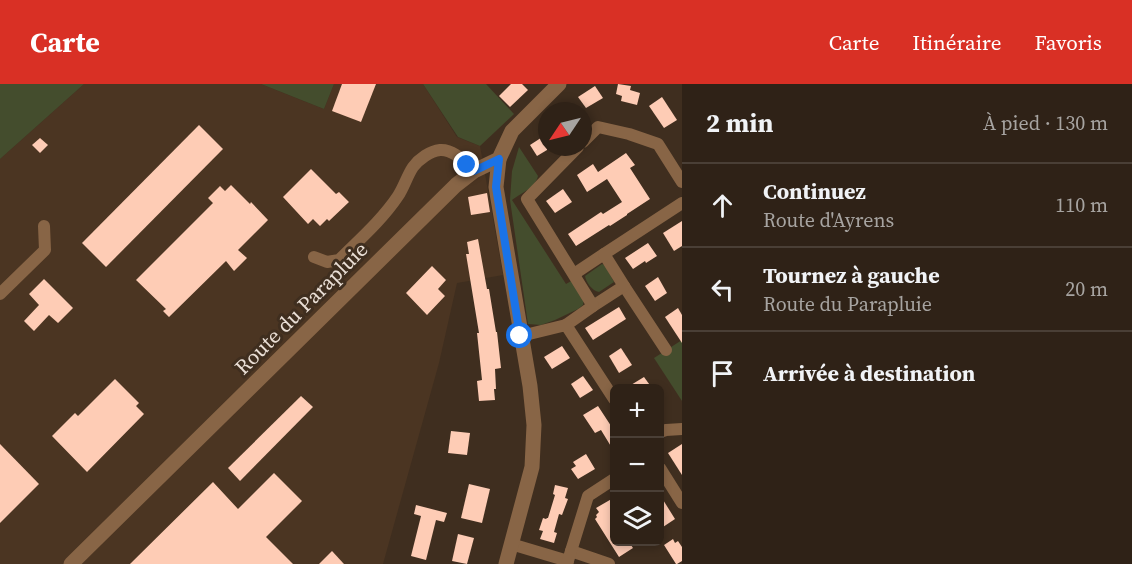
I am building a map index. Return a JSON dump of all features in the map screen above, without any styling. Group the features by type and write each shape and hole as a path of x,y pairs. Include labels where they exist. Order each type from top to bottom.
{"street":[{"path":"506,564 531,466 534,425 530,386 496,187 499,159 512,131 560,84"},
{"path":"592,133 598,127 658,144 682,182"},
{"path":"314,257 327,262 339,260 388,210 400,194 413,167 432,152 442,150 452,152 474,171"},
{"path":"569,156 527,199 594,306"},
{"name":"Route du Parapluie","path":"70,564 456,185 474,171 499,159"},
{"path":"574,274 682,204"},
{"path":"0,294 45,250 44,226"},
{"path":"604,254 666,350"},
{"path":"520,336 566,325 624,285"},
{"path":"566,325 610,391"},
{"path":"664,431 682,429"},
{"path":"664,474 682,503"},
{"path":"569,558 588,496 610,482"},
{"path":"511,544 569,558 609,564"}],"shaded area":[{"path":"84,84 261,84 324,109 334,84 423,84 457,137 480,146 503,275 457,283 439,363 383,564 0,564 0,159"}],"green space":[{"path":"0,84 84,84 0,159"},
{"path":"261,84 334,84 324,109"},
{"path":"423,84 486,84 514,114 480,146 458,137"},
{"path":"519,147 538,176 531,187 512,200 566,284 573,280 584,298 583,305 578,309 541,325 528,324 510,200 512,171"},
{"path":"602,264 605,265 614,282 599,292 590,286 585,276"},
{"path":"682,340 682,401 654,358"}],"building":[{"path":"342,84 376,84 361,122 332,111"},
{"path":"511,84 522,84 528,90 510,107 499,96"},
{"path":"618,84 631,86 630,90 640,93 637,105 621,101 622,96 616,94"},
{"path":"595,86 603,98 592,104 592,102 582,102 578,97"},
{"path":"662,97 677,120 664,128 649,106"},
{"path":"199,125 223,149 106,267 82,243"},
{"path":"40,138 48,145 40,153 32,145"},
{"path":"538,140 538,155 537,156 530,145"},
{"path":"626,153 635,165 630,168 650,199 576,246 568,234 601,212 603,214 622,202 607,179 587,192 577,175 593,164 598,172"},
{"path":"311,169 336,194 339,192 349,202 329,221 327,219 320,226 313,219 308,224 283,197"},
{"path":"231,185 268,220 238,250 247,258 234,271 226,261 169,317 163,311 166,309 136,280 213,203 208,198 220,186 225,191"},
{"path":"563,189 572,202 555,213 546,201"},
{"path":"487,193 490,212 471,215 468,197"},
{"path":"682,221 682,246 674,251 663,233"},
{"path":"478,239 497,332 501,368 495,369 495,400 479,401 477,381 482,380 477,333 479,333 466,254 469,254 467,242"},
{"path":"648,243 657,256 633,269 625,258"},
{"path":"432,266 446,280 438,289 445,296 427,315 406,293"},
{"path":"658,277 667,293 655,301 645,286"},
{"path":"44,279 73,308 58,323 49,315 34,331 24,321 39,305 29,294"},
{"path":"619,307 626,319 593,340 585,328"},
{"path":"678,308 682,315 682,343 665,317"},
{"path":"562,346 570,358 552,369 544,357"},
{"path":"621,348 632,365 619,373 609,356"},
{"path":"583,376 593,390 580,398 571,384"},
{"path":"644,377 649,384 633,384"},
{"path":"115,379 139,403 136,406 144,414 87,472 52,436 75,413 78,416"},
{"path":"301,396 313,407 240,481 228,468"},
{"path":"598,406 610,424 610,445 601,430 595,433 583,415"},
{"path":"451,431 470,433 467,455 448,453"},
{"path":"0,444 39,484 0,523"},
{"path":"682,444 682,475 668,453"},
{"path":"586,454 595,469 578,479 571,469 576,466 573,462"},
{"path":"274,473 302,501 266,537 293,564 130,564 213,482 238,509"},
{"path":"469,484 490,489 482,523 461,518"},
{"path":"555,485 568,488 565,498 568,499 562,515 559,514 554,532 557,533 554,543 540,539 543,531 539,530 543,518 548,518 555,495 553,494"},
{"path":"610,500 610,543 595,519 599,512 596,508"},
{"path":"664,501 675,519 664,526"},
{"path":"416,505 447,513 444,522 436,520 426,560 411,556 421,516 414,514"},
{"path":"458,534 474,538 467,564 452,561"},
{"path":"673,539 675,543 678,541 682,547 682,561 676,564 664,545"},
{"path":"612,546 632,546 633,548 619,557"},
{"path":"332,551 344,564 319,564"}],"route":[{"path":"467,165 474,171 499,159 496,187 520,336"}]}
